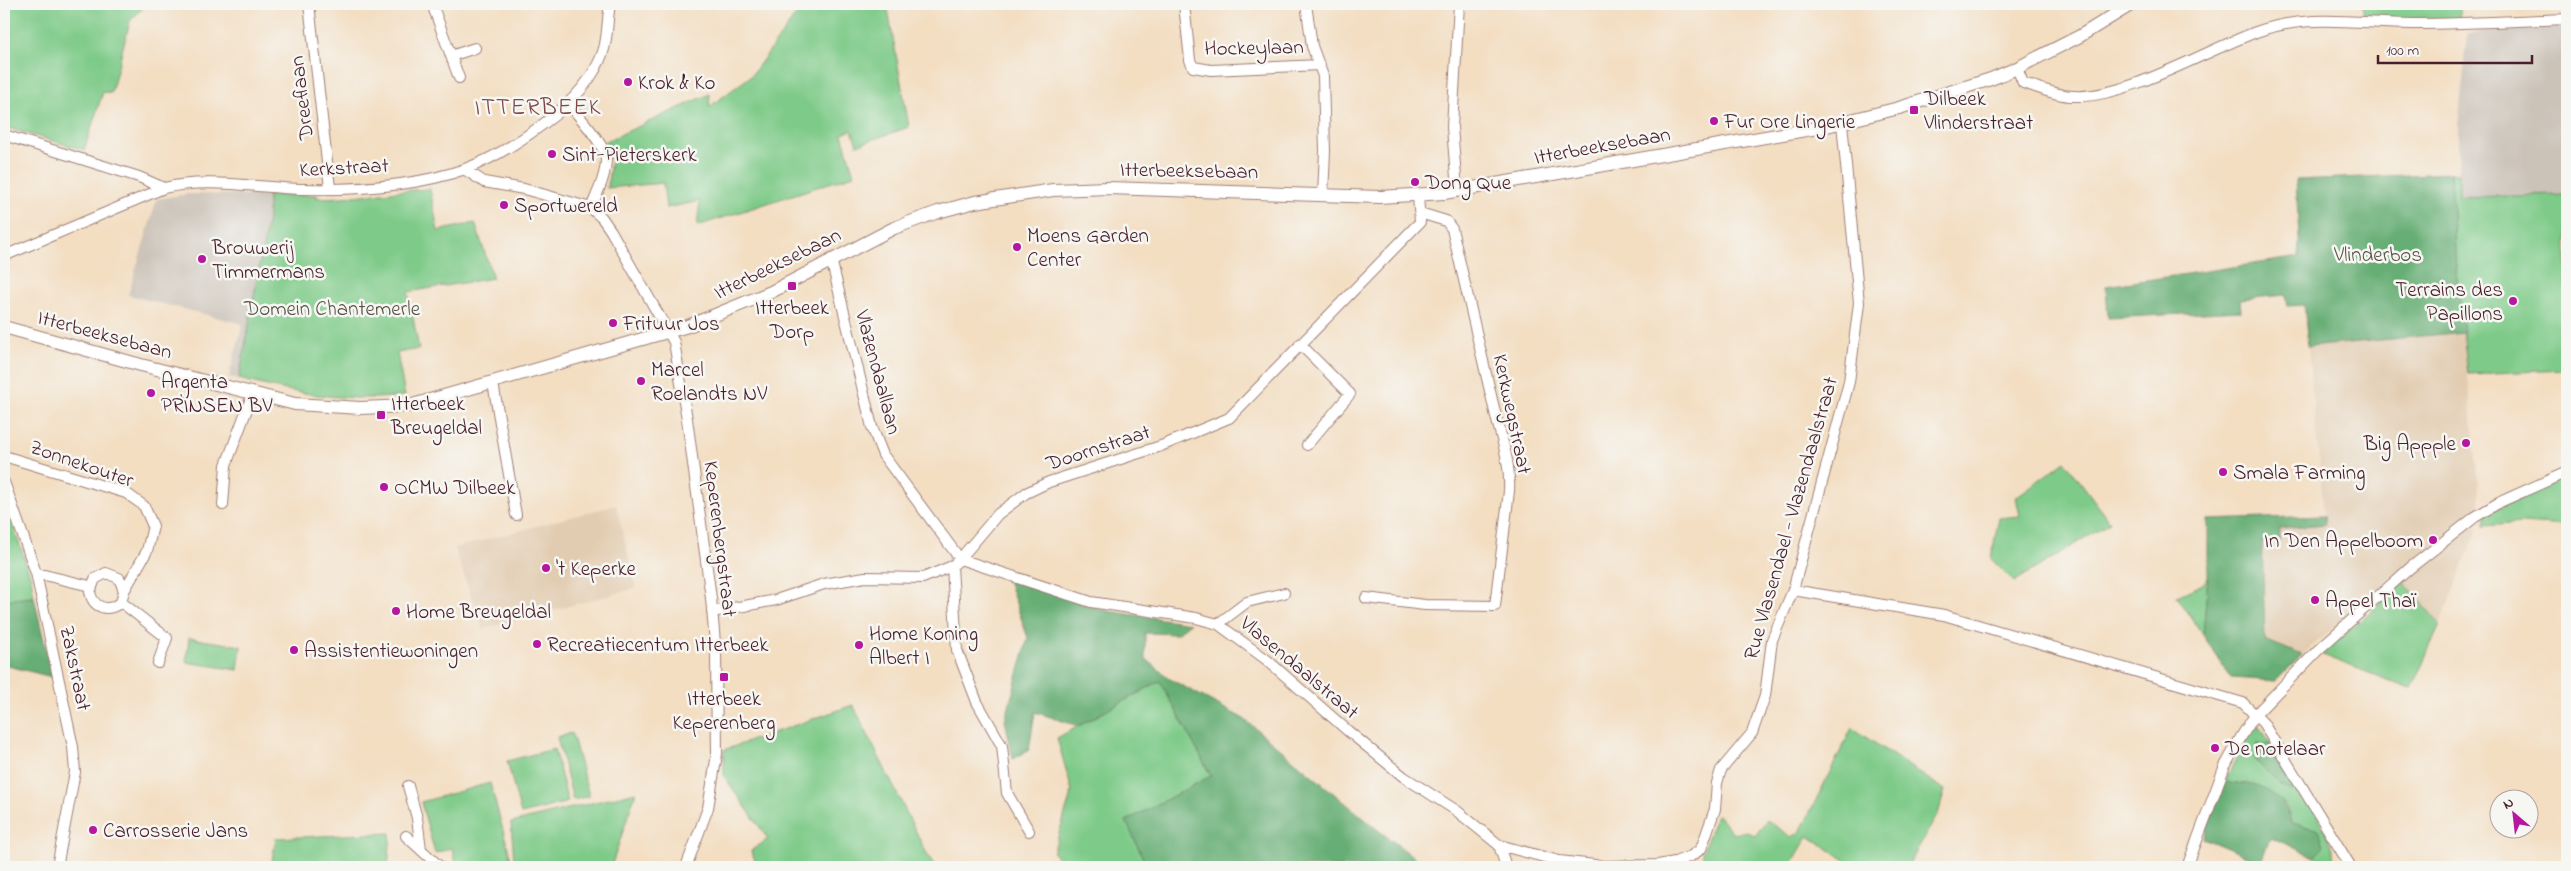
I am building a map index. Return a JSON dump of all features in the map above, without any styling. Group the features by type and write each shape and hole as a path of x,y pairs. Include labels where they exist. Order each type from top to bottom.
{"main road":[{"name":"Itterbeeksebaan","path":"4,327 253,393 320,407 385,408 409,406 493,383 617,345 671,332 771,292 831,259 894,228 938,212 1002,196 1027,192 1108,188 1418,196 1457,190 1842,123 1899,108 1991,79 2017,68 2080,36 2132,4"}],"street":[{"name":"Dreeflaan","path":"309,4 330,188"},
{"path":"432,4 459,78"},
{"name":"Kerkstraat","path":"4,256 164,188 184,183 330,188 421,181 464,169 514,143 569,104 588,80 603,52 610,4"},
{"name":"Hockeylaan","path":"1184,4 1190,62 1193,67 1211,70 1320,65"},
{"path":"1306,4 1311,39 1323,76 1325,151 1323,195"},
{"path":"1457,190 1452,127 1459,4"},
{"path":"2017,68 2023,83 2064,96 2089,96 2116,91 2259,31 2295,22 2329,19 2410,24 2567,19"},
{"path":"451,56 475,48"},
{"path":"569,104 594,136 606,159 602,180 591,208"},
{"name":"Rue Vlasendael - Vlazendaalstraat","path":"1504,847 1560,861 1635,867 1675,862 1691,856 1701,848 1715,809 1721,770 1747,740 1760,711 1772,640 1793,590 1849,382 1859,304 1842,123"},
{"path":"4,135 139,177 164,188"},
{"path":"464,169 484,182 533,191 591,208 602,218 661,321 671,332"},
{"path":"1418,196 1420,213"},
{"name":"Doornstraat","path":"712,612 776,600 824,584 865,577 923,578 952,566 998,514 1026,493 1049,482 1161,446 1229,418 1420,222 1420,213"},
{"name":"Kerkwegstraat","path":"1366,598 1425,605 1495,606 1510,491 1510,476 1506,452 1496,419 1452,229 1446,221 1420,213"},
{"name":"Vlazendaallaan","path":"831,259 872,427 883,455 960,559"},
{"name":"Keperenbergstraat","path":"671,332 688,419 716,654 716,754 708,808 686,867"},
{"path":"1300,344 1350,394 1307,445"},
{"path":"493,383 516,515"},
{"path":"223,505 226,465 253,393"},
{"name":"Zonnekouter","path":"4,456 126,493 144,506 153,526 149,543 136,575 124,591 121,602"},
{"path":"2188,867 2224,768 2255,715 2320,648 2410,568 2475,517 2500,502 2567,472"},
{"name":"Zakstraat","path":"4,482 36,573 73,747 75,772 57,867"},
{"name":"Vlasendaalstraat","path":"960,559 1091,602 1196,618 1218,624 1266,660 1404,777 1457,810 1504,847 1506,867"},
{"path":"952,566 957,650 977,702 1002,746 1007,794 1029,831"},
{"path":"36,573 90,586"},
{"path":"124,591 122,582 113,574 100,575 90,586 91,598 96,605 108,609 121,602 167,638 158,663"},
{"path":"1793,590 1944,615 2243,704 2263,723 2351,867"},
{"path":"1218,624 1246,602 1284,593"},
{"path":"408,786 417,818 421,848"},
{"path":"406,836 440,867"}],"shaded area":[{"path":"2567,27 2567,195 2459,197 2458,125 2468,33"},
{"path":"188,194 268,195 268,218 239,379 229,377 243,324 128,295 157,199"},
{"path":"2464,332 2480,508 2472,515 2477,530 2440,624 2403,582 2394,575 2302,655 2265,641 2262,542 2279,541 2279,528 2325,524 2308,347"},
{"name":"'t Keperke","path":"616,505 636,588 483,629 454,548"}],"green space":[{"path":"4,4 147,4 130,21 111,93 103,92 84,150 4,127"},
{"path":"804,4 819,4 822,11 860,4 887,4 909,127 857,145 852,130 842,134 854,175 697,226 700,201 666,208 663,183 607,188 611,161 604,142 710,94 709,107 751,76"},
{"path":"2362,4 2461,4 2459,20 2404,20 2363,16"},
{"name":"Terrains des Papillons","path":"2451,173 2459,173 2459,197 2567,195 2567,370 2468,374 2456,271"},
{"name":"Vlinderbos","path":"2451,173 2456,271 2464,332 2308,347 2304,305 2288,306 2286,295 2240,299 2241,311 2108,318 2106,286 2300,257 2296,180"},
{"name":"Domein Chantemerle","path":"430,189 438,231 475,223 493,278 408,292 419,349 397,353 405,396 362,398 301,393 239,379 268,219 268,195 317,195 317,198 331,198"},
{"path":"2065,461 2110,522 2014,582 1991,559 1999,518 2020,516 2016,497"},
{"path":"2567,476 2567,526 2522,523 2484,526 2486,513"},
{"path":"4,499 31,578 34,597 4,600"},
{"path":"2324,516 2325,524 2280,528 2279,541 2262,542 2265,640 2302,655 2276,681 2231,678 2203,635 2208,577 2208,520"},
{"path":"2208,577 2203,635 2177,596 2203,584"},
{"path":"1008,580 1107,611 1190,623 1177,634 1145,633 1145,658 1170,679 1244,719 1378,830 1427,867 1147,867 1126,821 1211,776 1160,681 1078,726 1035,712 1029,750 1013,759 1005,720 1028,638"},
{"path":"2403,582 2440,624 2411,689 2322,655"},
{"path":"34,597 52,677 4,665 4,600"},
{"path":"189,638 241,646 238,670 186,662"},
{"path":"1160,681 1211,776 1126,821 1147,867 1069,867 1053,853 1072,791 1057,738"},
{"path":"853,705 928,856 936,867 758,867 751,851 768,839 724,776 724,750"},
{"path":"2259,727 2272,744 2254,760 2283,787 2295,781 2326,831 2333,853 2334,864 2314,856 2324,846 2319,830 2292,823 2286,806 2247,784 2234,785 2225,781 2249,732"},
{"path":"1852,728 1945,790 1938,814 1907,867 1856,867 1808,836 1790,867 1706,867 1702,853 1717,814 1734,834 1746,831 1755,836 1767,820 1791,837 1800,832"},
{"path":"572,733 589,796 573,800 557,737"},
{"path":"2258,743 2272,744 2295,781 2291,791 2254,759"},
{"path":"554,749 568,802 521,814 507,761"},
{"path":"2225,781 2247,784 2270,792 2281,802 2292,823 2319,830 2324,846 2314,856 2270,837 2261,862 2203,838"},
{"path":"490,783 511,859 479,867 457,867 452,848 435,853 421,802"},
{"path":"636,792 611,867 490,867 514,860 511,823"},
{"path":"391,833 388,867 271,867 276,838"}],"place":[{"name":"Krok & Ko","path":"628,82"},
{"name":"Dilbeek Vlinderstraat","path":"1914,110"},
{"name":"Fur Ore Lingerie","path":"1714,121"},
{"name":"Sint-Pieterskerk","path":"552,154"},
{"name":"Dong Que","path":"1415,182"},
{"name":"Sportwereld","path":"504,205"},
{"name":"Moens Garden Center","path":"1017,247"},
{"name":"Brouwerij Timmermans","path":"202,259"},
{"name":"Itterbeek Dorp","path":"792,286"},
{"name":"Terrains des Papillons","path":"2513,301"},
{"name":"Frituur Jos","path":"613,323"},
{"name":"Marcel Roelandts NV","path":"641,381"},
{"name":"Argenta PRINSEN BV","path":"151,393"},
{"name":"Itterbeek Breugeldal","path":"381,415"},
{"name":"Big Appple","path":"2466,443"},
{"name":"Smala Farming","path":"2223,472"},
{"name":"OCMW Dilbeek","path":"384,487"},
{"name":"In Den Appelboom","path":"2433,540"},
{"name":"'t Keperke","path":"546,568"},
{"name":"Appel Thaï","path":"2315,600"},
{"name":"Home Breugeldal","path":"396,611"},
{"name":"Recreatiecentum Itterbeek","path":"537,644"},
{"name":"Home Koning Albert I","path":"859,645"},
{"name":"Assistentiewoningen","path":"294,650"},
{"name":"Itterbeek Keperenberg","path":"724,677"},
{"name":"De notelaar","path":"2215,748"},
{"name":"Carrosserie Jans","path":"93,830"}],"district":[{"name":"ITTERBEEK","path":"538,106"}]}
